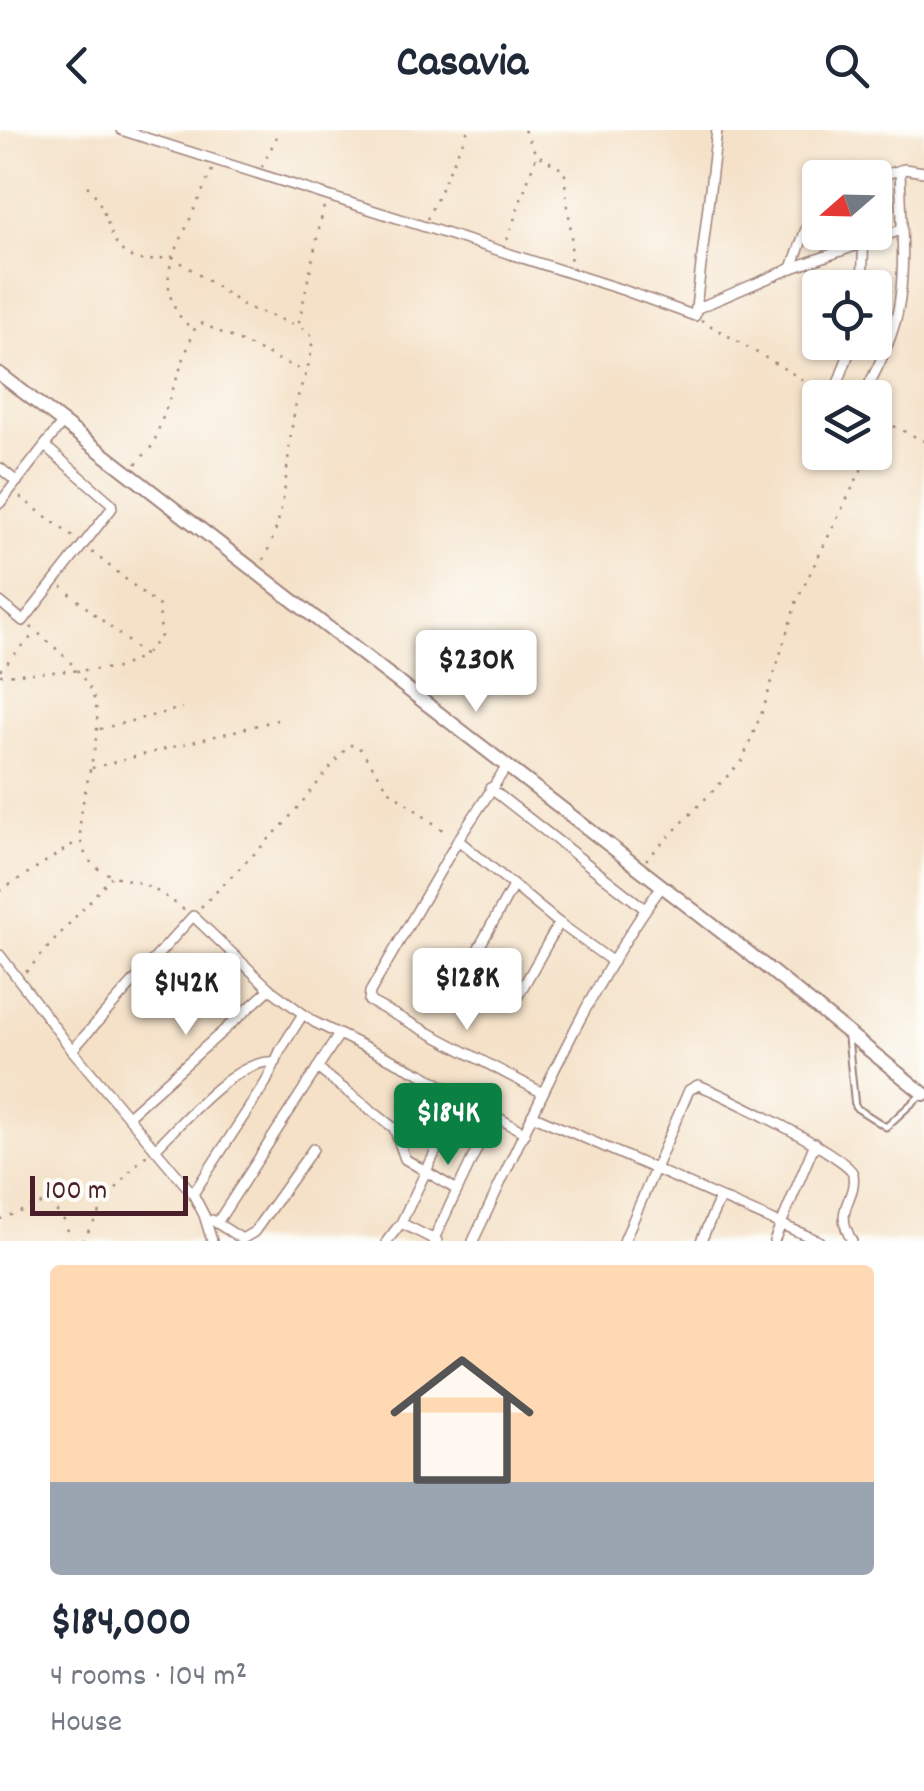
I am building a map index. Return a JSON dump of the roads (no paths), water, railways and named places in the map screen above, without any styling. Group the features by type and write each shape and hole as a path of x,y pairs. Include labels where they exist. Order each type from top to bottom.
{"main road":[{"path":"0,374 638,867 923,1094"}],"street":[{"path":"120,130 696,312 835,250"},
{"path":"696,312 717,130"},
{"path":"870,380 894,326 901,230 900,170"},
{"path":"892,172 924,172"},
{"path":"892,232 901,230"},
{"path":"792,268 802,239"},
{"path":"0,502 63,422"},
{"path":"0,602 24,621 112,506 44,446"},
{"path":"0,468 17,482"},
{"path":"507,766 458,840 370,992 369,1001 541,1092"},
{"path":"490,788 645,909"},
{"path":"458,840 558,923 613,962"},
{"path":"513,886 464,972 466,984 508,1004 514,1003 558,923"},
{"path":"473,1241 541,1092 613,962 662,886"},
{"path":"72,1050 192,916 270,990 304,1014 338,1036 525,1132"},
{"path":"0,955 72,1050 193,1194 212,1241"},
{"path":"128,1116 270,990"},
{"path":"193,1194 304,1014"},
{"path":"217,1223 338,1036"},
{"path":"155,1149 236,1073 270,1060 276,1062"},
{"path":"318,1068 394,1128 405,1159 457,1190"},
{"path":"624,1241 689,1090 698,1086 815,1143 852,1171 843,1220 852,1241"},
{"path":"387,1241 401,1223 462,1097"},
{"path":"532,1114 819,1241"},
{"path":"401,1223 435,1240 493,1115"},
{"path":"774,1241 815,1143"},
{"path":"204,1214 242,1239 254,1232 313,1149"},
{"path":"701,1241 719,1200"}],"lane":[{"path":"848,1035 855,1106 886,1127 923,1094"}]}
